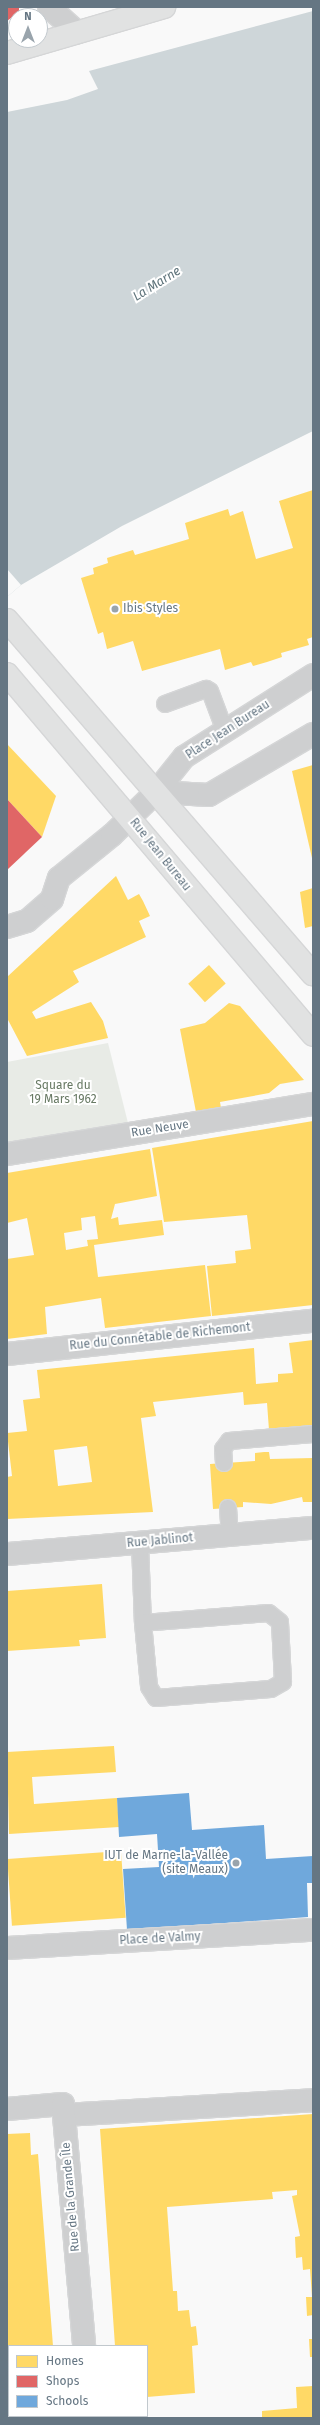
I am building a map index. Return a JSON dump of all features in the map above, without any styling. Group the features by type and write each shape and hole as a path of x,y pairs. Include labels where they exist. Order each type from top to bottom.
{"main road":[{"path":"7,53 164,7"},
{"path":"7,620 313,974"},
{"name":"Rue Jean Bureau","path":"7,674 313,1035"}],"street":[{"path":"49,7 77,32"},
{"name":"Place Jean Bureau","path":"128,816 156,792 184,757 313,675"},
{"path":"156,792 209,795 313,734"},
{"path":"7,927 27,921 52,899 59,878 112,835 128,816"},
{"name":"Rue Neuve","path":"7,1154 313,1104"},
{"name":"Rue du Connétable de Richemont","path":"7,1354 313,1321"},
{"name":"Rue Jablinot","path":"7,1554 313,1528"},
{"name":"Place de Valmy","path":"7,1948 313,1930"},
{"path":"7,2109 63,2104 64,2115 313,2100"},
{"name":"Rue de la Grande Île","path":"64,2115 84,2345"}],"lane":[{"path":"165,704 206,689 210,691 225,731"},
{"path":"224,1463 223,1449 229,1441 313,1434"},
{"path":"228,1508 230,1535"},
{"path":"140,1543 144,1624 149,1687 156,1698 271,1689 283,1682 280,1622 269,1614 144,1624"}],"green space":[{"name":"Square du 19 Mars 1962","path":"108,1043 128,1123 7,1145 7,1062"}],"water":[{"name":"La Marne","path":"313,11 313,431 122,526 21,585 7,597 7,112 67,100 98,89 89,71"}],"pier":[{"path":"7,569 21,585 7,597"}],"building: Homes":[{"path":"313,490 313,637 307,639 309,645 281,653 282,657 267,662 253,666 251,662 225,670 220,649 142,671 133,641 107,649 103,632 98,634 81,578 94,574 93,568 108,563 107,558 133,550 135,555 189,539 185,523 228,509 230,516 243,511 256,559 293,548 279,501"},
{"path":"7,744 56,796 42,837 7,799"},
{"path":"313,765 313,858 312,858 292,771"},
{"path":"116,876 128,900 139,894 143,901 150,916 139,921 146,937 73,971 79,982 32,1012 36,1019 91,1002 103,1021 108,1038 27,1056 7,1018 7,977"},
{"path":"313,888 313,926 305,928 300,892"},
{"path":"209,965 226,984 205,1002 188,984"},
{"path":"229,1003 240,1006 304,1080 280,1084 269,1093 220,1102 221,1108 196,1112 180,1029 205,1023"},
{"path":"313,1121 313,1305 212,1316 207,1266 236,1263 235,1251 251,1249 247,1215 164,1222 152,1148"},
{"path":"150,1149 157,1196 115,1204 111,1219 118,1217 119,1225 162,1220 164,1235 94,1245 98,1277 205,1265 211,1316 105,1328 101,1298 45,1307 47,1334 7,1339 7,1259 34,1255 27,1218 7,1223 7,1173","holes":["95,1216 98,1239 87,1240 88,1246 66,1250 64,1233 82,1230 81,1218"]},
{"path":"313,1340 313,1426 269,1430 267,1403 244,1405 243,1392 153,1402 156,1416 141,1418 153,1512 7,1519 7,1477 12,1476 7,1433 27,1431 23,1400 40,1398 37,1370 254,1348 256,1384 278,1382 278,1374 293,1373 289,1343","holes":["87,1446 92,1482 58,1486 54,1450"]},
{"path":"269,1452 270,1459 313,1458 313,1502 303,1502 302,1497 271,1504 243,1502 243,1507 213,1509 210,1464 255,1461 255,1453"},
{"path":"102,1584 106,1638 79,1640 80,1646 7,1651 7,1591"},
{"path":"114,1746 116,1772 32,1777 34,1804 117,1798 119,1827 9,1834 7,1752"},
{"path":"121,1851 126,1918 12,1926 7,1859"},
{"path":"313,2114 313,2315 307,2316 306,2297 312,2297 310,2269 303,2270 302,2257 296,2258 295,2237 300,2236 292,2196 297,2195 297,2190 272,2192 273,2199 167,2207 173,2291 177,2291 178,2311 189,2310 191,2327 196,2326 198,2345 192,2346 195,2393 148,2397 148,2345 115,2345 100,2129"},
{"path":"30,2133 31,2155 38,2154 53,2345 8,2345 7,2406 7,2134"},
{"path":"309,2339 313,2339 313,2357 310,2357"},
{"path":"313,2386 313,2418 262,2418 262,2411 297,2408 296,2387"}],"building: Shops":[{"path":"7,7 19,7 8,8 7,21"},
{"path":"7,799 42,837 7,870"}],"building: Schools":[{"name":"IUT de Marne-la-Vallée (site Meaux)","path":"189,1793 192,1830 264,1825 266,1859 313,1856 313,1883 307,1883 308,1917 127,1930 123,1869 159,1867 157,1834 119,1837 117,1798"}],"place":[{"name":"Ibis Styles","path":"115,609"},
{"name":"IUT de Marne-la-Vallée (site Meaux)","path":"236,1863"}]}
